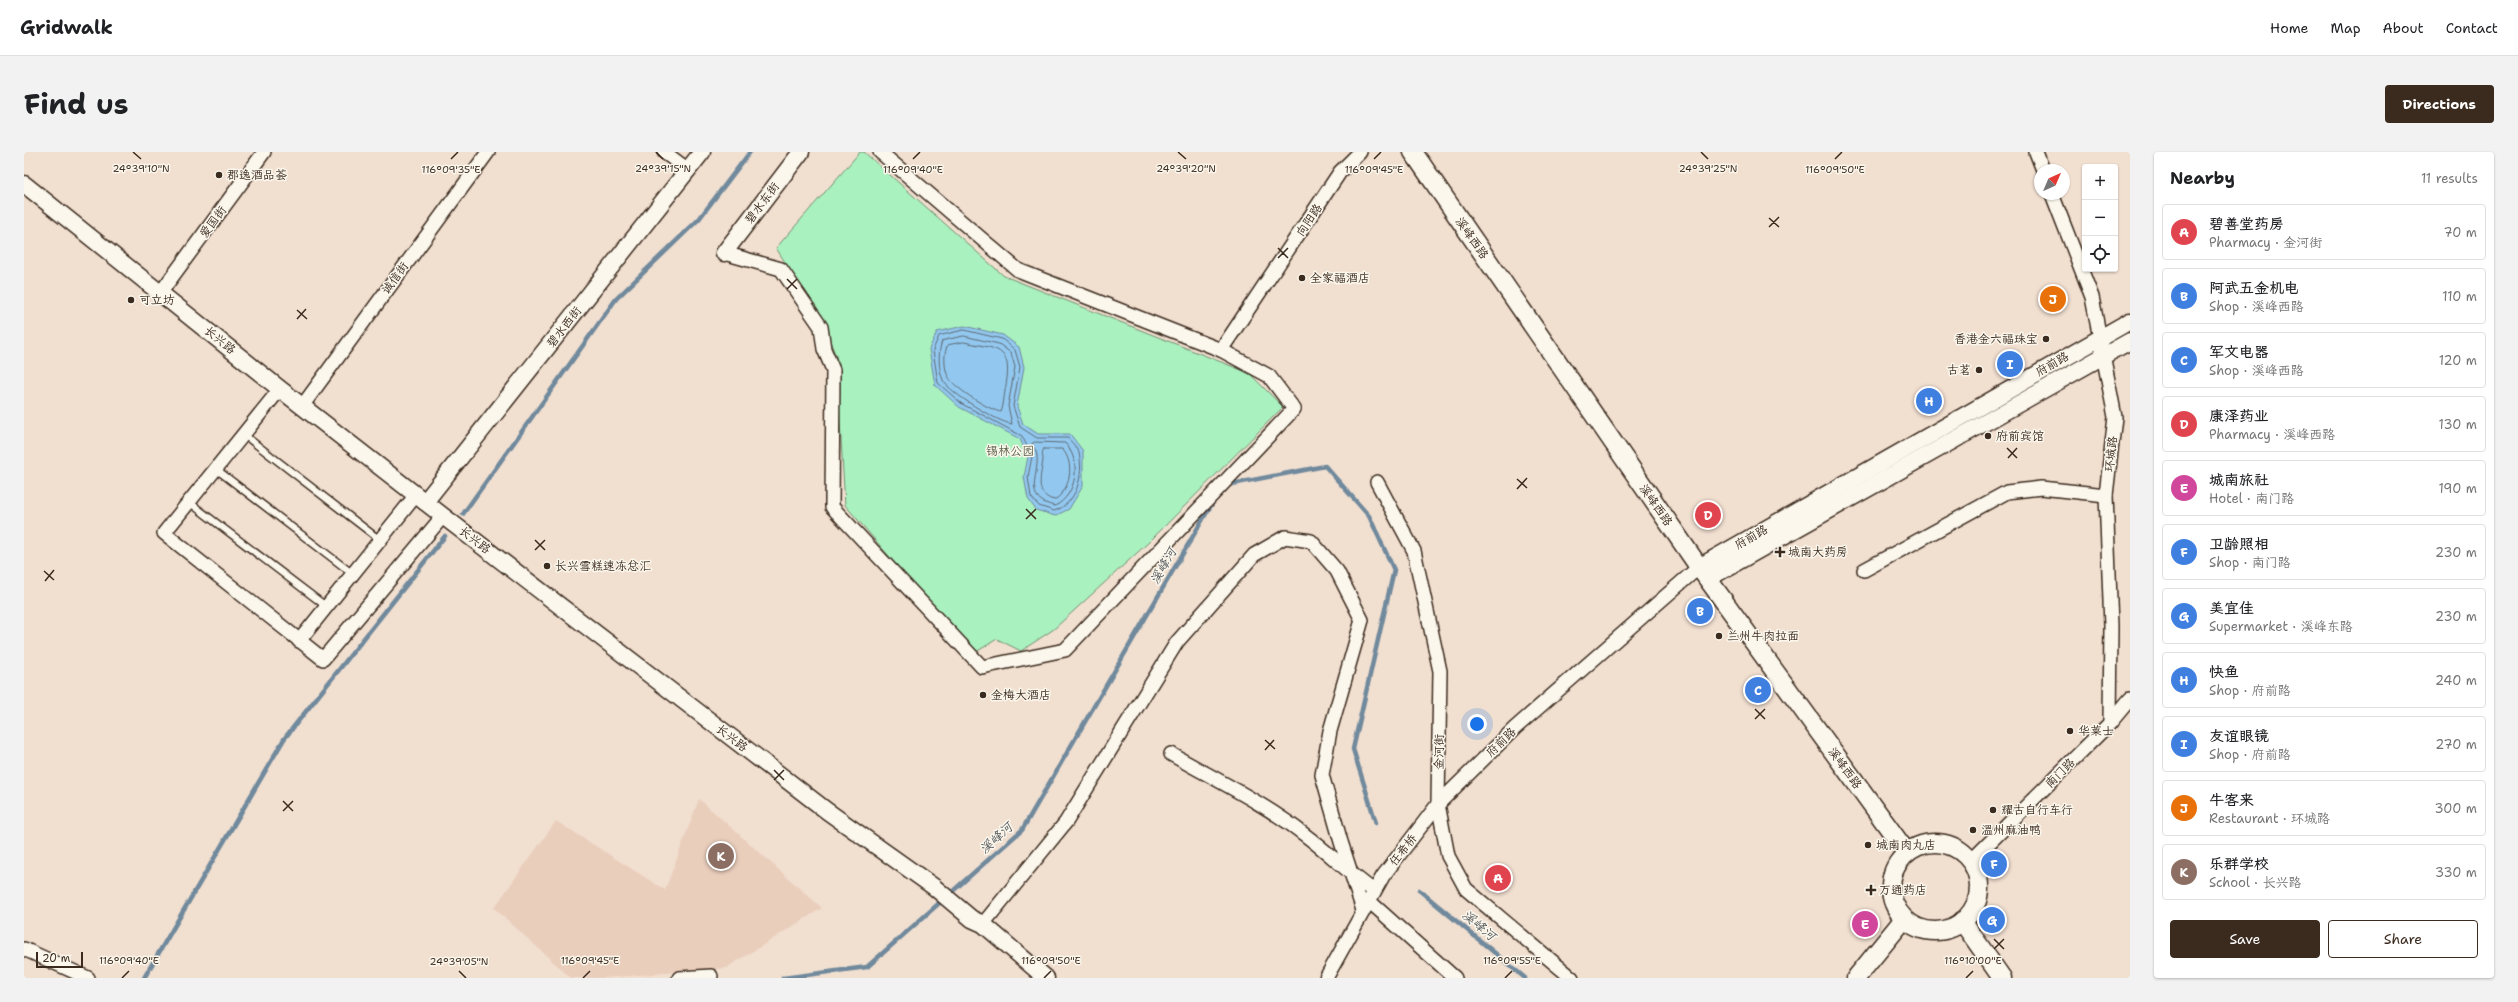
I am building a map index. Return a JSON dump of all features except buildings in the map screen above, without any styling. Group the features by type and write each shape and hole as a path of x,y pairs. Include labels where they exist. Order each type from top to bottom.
{"main road":[{"name":"溪峰西路","path":"1413,152 1703,573 1906,853"},
{"path":"1936,843 1956,849 1970,862 1976,873 1978,894 1970,914 1962,921 1948,929 1933,931 1922,929 1904,919 1893,901 1890,890 1894,870 1906,853 1921,845 1936,843"},
{"path":"1856,978 1904,919"},
{"path":"1962,921 2002,978"}],"street":[{"name":"爱国街","path":"161,292 264,152"},
{"name":"诚信街","path":"303,405 488,152"},
{"path":"664,152 688,170"},
{"name":"碧水西街","path":"421,499 702,152"},
{"name":"碧水东街","path":"724,254 801,152"},
{"path":"724,254 781,270 821,327 824,349 833,370 832,507 982,667 1065,650 1294,409 1269,376 1221,350 1018,270 880,152"},
{"name":"向阳路","path":"1221,350 1340,172 1360,152"},
{"path":"2036,152 2041,164"},
{"name":"长兴路","path":"24,184 161,292 280,390 303,405 421,499 827,811 934,887 978,922"},
{"name":"环城路","path":"2054,200 2092,297 2115,417 2106,495 2111,626 2110,723"},
{"name":"府前路","path":"1423,823 1438,804 1515,728 1703,573 2099,337 2130,321"},
{"name":"府前路","path":"1703,573 2130,341"},
{"path":"280,390 164,533 323,659 443,516"},
{"name":"金河街","path":"1377,482 1414,551 1440,671 1438,804 1448,856 1466,889 1572,978"},
{"path":"1864,570 2008,492 2041,488 2106,495"},
{"path":"300,641 380,540 421,499"},
{"path":"1046,978 978,922 1066,822 1177,642 1254,555 1284,537 1311,541 1337,571 1362,620 1330,731 1322,775 1351,875 1369,901"},
{"name":"南门路","path":"1970,862 2110,723 2130,699"},
{"path":"1171,754 1268,809 1305,834 1351,875 1369,901 1454,978"},
{"name":"任希桥","path":"1369,901 1383,876 1423,823"},
{"path":"1326,978 1369,901"},
{"path":"24,949 88,978"},
{"path":"679,978 710,976"}],"lane":[{"path":"244,435 380,540"},
{"path":"216,469 353,574"},
{"path":"189,502 327,607"}],"shaded area":[{"path":"699,799 822,908 726,968 604,978 571,978 494,908 556,821 665,890"}],"green space":[{"name":"锡林公园","path":"860,152 864,152 1004,276 1249,373 1283,407 1150,541 1054,629 1021,651 997,639 973,654 845,505 836,356 820,317 776,248"}],"water":[{"path":"964,326 1003,335 1019,347 1024,367 1017,406 1023,424 1038,434 1070,434 1083,451 1083,486 1069,509 1055,516 1036,510 1028,499 1024,477 1028,457 1020,439 959,407 935,385 929,349 937,332"}],"waterway":[{"path":"463,514 616,299 699,219 750,152"},
{"name":"溪峰河","path":"1227,485 1325,466 1369,516 1394,570 1353,749 1376,823"},
{"name":"溪峰河","path":"783,978 867,967 1022,830 1214,500"},
{"path":"144,978 284,739 445,536"},
{"name":"溪峰河","path":"1419,890 1525,978"}],"place":[{"name":"郡逸酒品荟","path":"219,175"},
{"name":"全家福酒店","path":"1302,278"},
{"name":"牛客来","path":"2053,299"},
{"name":"可立坊","path":"131,300"},
{"name":"香港金六福珠宝","path":"2046,339"},
{"name":"友谊眼镜","path":"2010,364"},
{"name":"古茗","path":"1979,370"},
{"name":"快鱼","path":"1929,401"},
{"name":"府前宾馆","path":"1988,436"},
{"name":"康泽药业","path":"1708,515"},
{"name":"城南大药房","path":"1780,552"},
{"name":"长兴雪糕速冻总汇","path":"547,566"},
{"name":"阿武五金机电","path":"1700,611"},
{"name":"兰州牛肉拉面","path":"1719,636"},
{"name":"军文电器","path":"1758,690"},
{"name":"金梅大酒店","path":"983,695"},
{"name":"华莱士","path":"2070,731"},
{"name":"耀古自行车行","path":"1993,810"},
{"name":"温州麻油鸭","path":"1973,830"},
{"name":"城南肉丸店","path":"1868,845"},
{"name":"乐群学校","path":"721,856"},
{"name":"卫龄照相","path":"1994,864"},
{"name":"碧善堂药房","path":"1498,878"},
{"name":"万通药店","path":"1871,890"},
{"name":"美宜佳","path":"1992,920"},
{"name":"城南旅社","path":"1865,924"}]}
